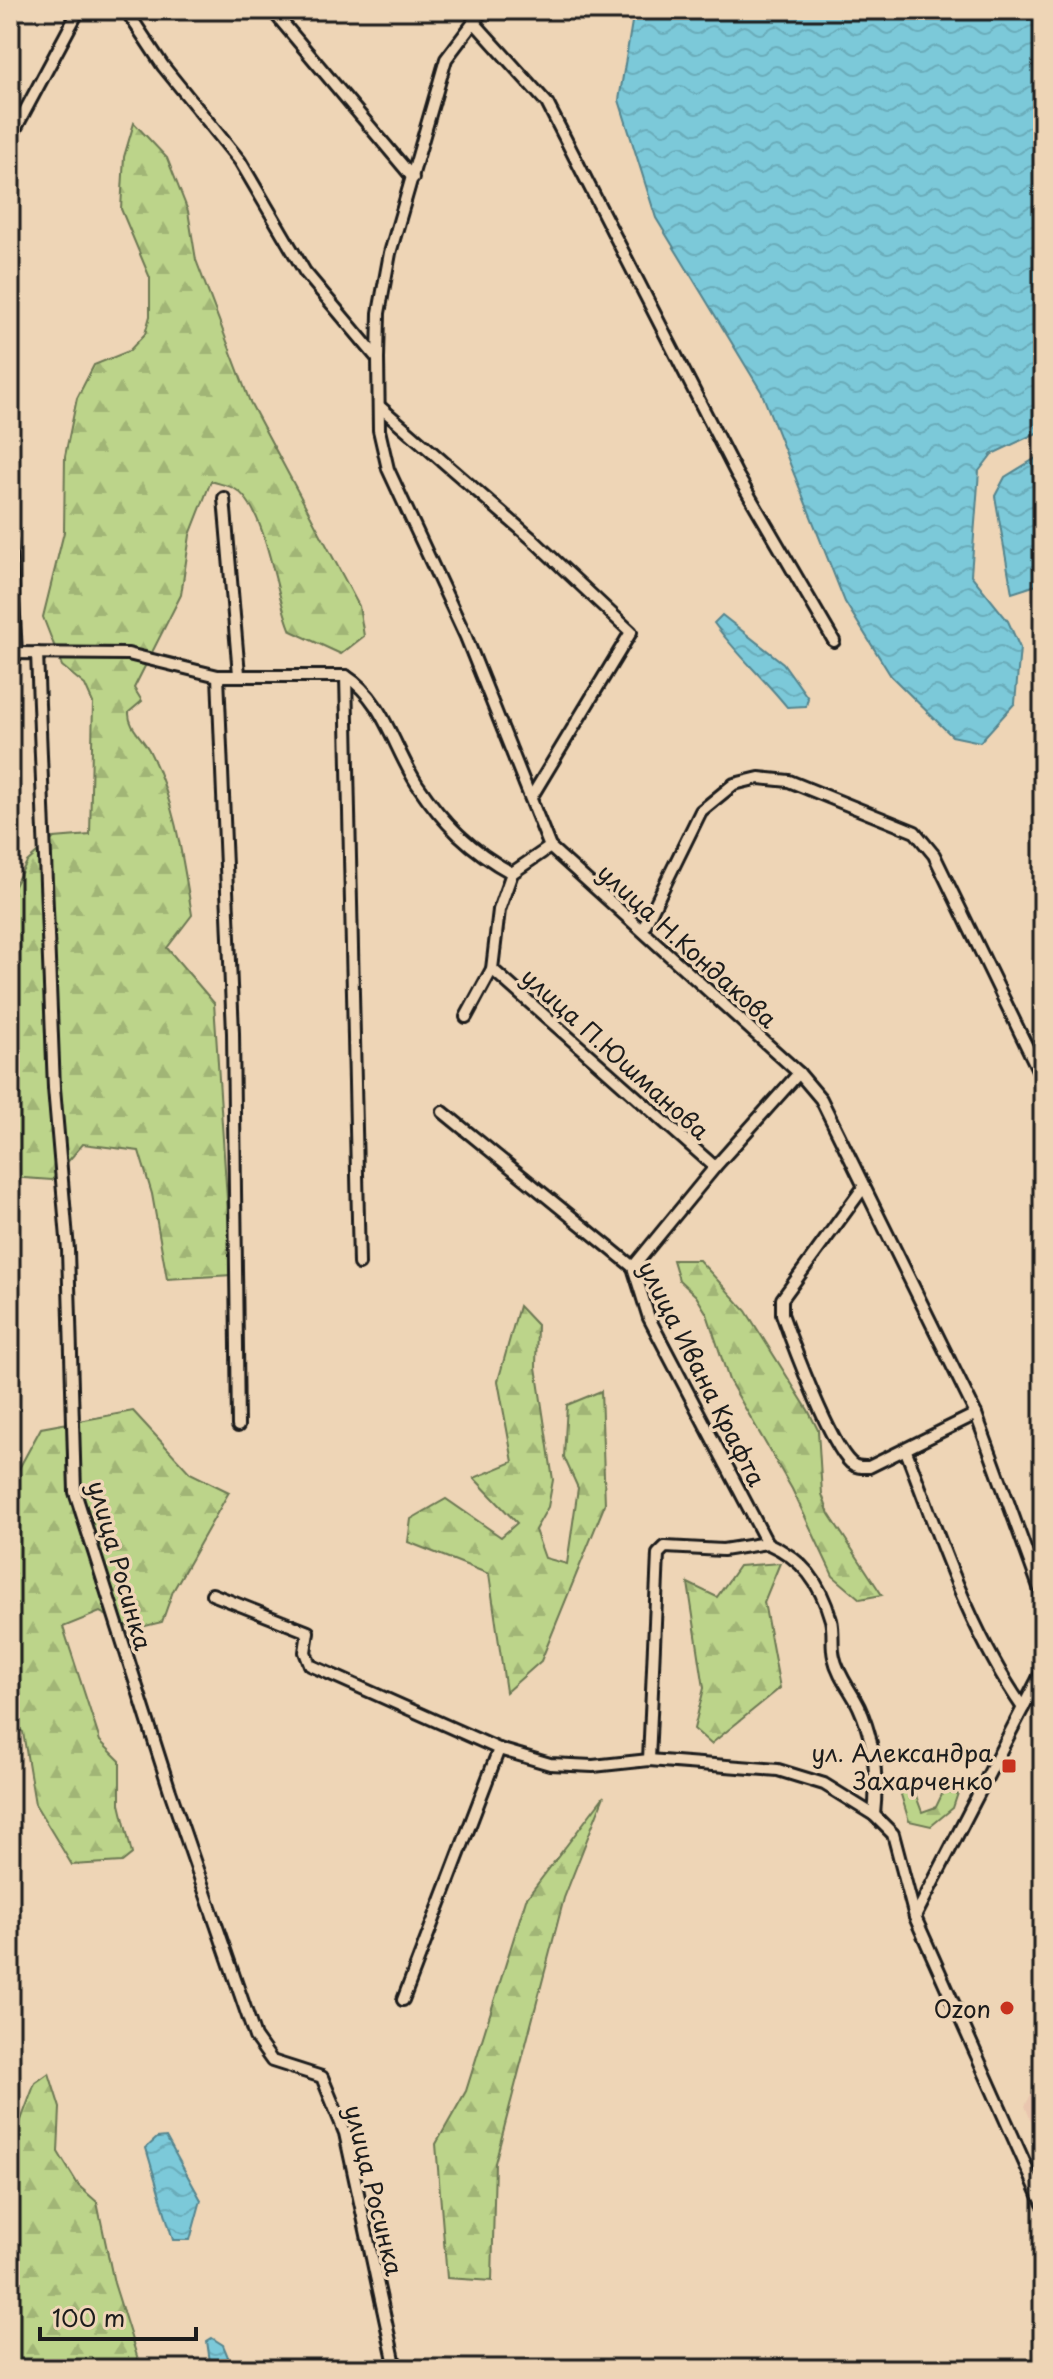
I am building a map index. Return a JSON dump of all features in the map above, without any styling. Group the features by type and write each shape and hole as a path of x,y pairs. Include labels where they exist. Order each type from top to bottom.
{"street":[{"path":"10,139 79,10"},
{"path":"126,10 163,66 240,161 305,272 378,359"},
{"path":"272,10 413,178"},
{"path":"466,1017 492,969 499,910 512,873 550,847 466,637 388,469 379,430 378,359 382,298 393,241 446,59 479,13 547,103 736,473 834,641"},
{"path":"379,406 531,538 631,632 532,796"},
{"path":"224,498 239,674"},
{"path":"10,541 13,653 128,654 218,676 346,676 364,687 416,782 447,826 477,854 512,873"},
{"name":"улица Росинка","path":"37,653 54,1088 68,1250 75,1492 170,1791 255,2037 272,2061 322,2077 345,2133 396,2369"},
{"path":"218,676 233,1033 238,1426"},
{"path":"346,676 359,1264"},
{"path":"643,929 701,811 734,784 759,778 789,781 915,832 934,855 1043,1080"},
{"name":"улица Н.Кондакова","path":"550,847 799,1073 821,1099 976,1414 1043,1598"},
{"name":"улица П.Юшманова","path":"492,969 715,1167"},
{"path":"633,1267 715,1167 799,1073"},
{"name":"улица Ивана Крафта","path":"443,1112 633,1267 649,1318 767,1543"},
{"path":"863,1188 782,1299 782,1314 820,1406 848,1461 857,1467 869,1467 906,1451 976,1414"},
{"path":"906,1451 968,1612 1001,1676 1023,1708"},
{"path":"649,1760 658,1554 665,1547 723,1550 767,1543 794,1555 813,1578 831,1621 834,1657 859,1707 873,1748 878,1780 874,1815"},
{"path":"212,1594 308,1632 305,1652 310,1665 499,1749 550,1764 593,1766 649,1760 778,1770 824,1784 874,1815 893,1834 915,1917 1043,2204"},
{"path":"915,1917 1043,1669"},
{"path":"403,2000 499,1749"}],"shaded area":[{"path":"1043,2071 1043,2150 1025,2106"}],"green space":[{"path":"134,123 167,158 188,211 196,260 250,402 359,606 364,636 341,654 291,631 255,514 235,489 211,481 190,535 181,595 134,688 142,701 129,712 136,732 158,769 165,790 177,831 192,915 167,948 214,1003 232,1275 167,1279 152,1194 139,1151 83,1144 52,1180 10,1177 10,893 27,862 54,838 90,835 93,703 85,685 62,666 43,617 64,532 65,456 77,398 94,365 129,351 145,334 150,316 150,278 121,209 124,157"},
{"path":"673,1260 699,1260 746,1311 808,1410 818,1430 822,1494 829,1514 882,1595 860,1599 833,1576 792,1489 729,1380 707,1314 696,1296 679,1280"},
{"path":"519,1306 537,1325 536,1367 553,1480 548,1507 535,1530 545,1558 567,1564 578,1488 564,1457 567,1405 601,1391 605,1504 541,1661 506,1692 489,1574 408,1542 411,1519 446,1499 501,1537 517,1523 474,1478 513,1462 498,1381"},
{"path":"133,1411 190,1473 229,1492 173,1591 162,1622 133,1629 100,1612 63,1627 100,1741 120,1761 120,1804 132,1854 122,1862 72,1865 35,1804 23,1732 10,1723 10,1485 41,1428"},
{"path":"780,1563 764,1602 780,1688 711,1744 694,1729 704,1688 688,1583 717,1597 739,1566"},
{"path":"947,1784 960,1787 953,1808 931,1826 909,1821 899,1788 912,1785 922,1812 936,1807"},
{"path":"604,1796 564,1898 495,2163 492,2281 447,2278 436,2144 466,2091 526,1899"},
{"path":"49,2073 60,2108 58,2152 79,2186 97,2202 114,2283 141,2369 96,2369 94,2366 93,2369 10,2369 10,2132 15,2136 35,2083"}],"water":[{"path":"634,10 1043,10 1043,430 992,454 979,471 971,575 1008,621 1020,648 1015,703 980,742 952,736 891,676 845,602 761,391 656,218 619,100"},
{"path":"1036,458 1043,459 1043,583 1012,593 995,496 1005,477"},
{"path":"722,615 783,663 808,698 806,706 787,707 714,623"},
{"path":"166,2137 201,2200 190,2240 173,2240 146,2148 157,2138"},
{"path":"212,2338 223,2345 233,2369 211,2369 207,2341"}],"place":[{"name":"ул. Александра Захарченко","path":"1009,1766"},
{"name":"Ozon","path":"1007,2008"}]}
